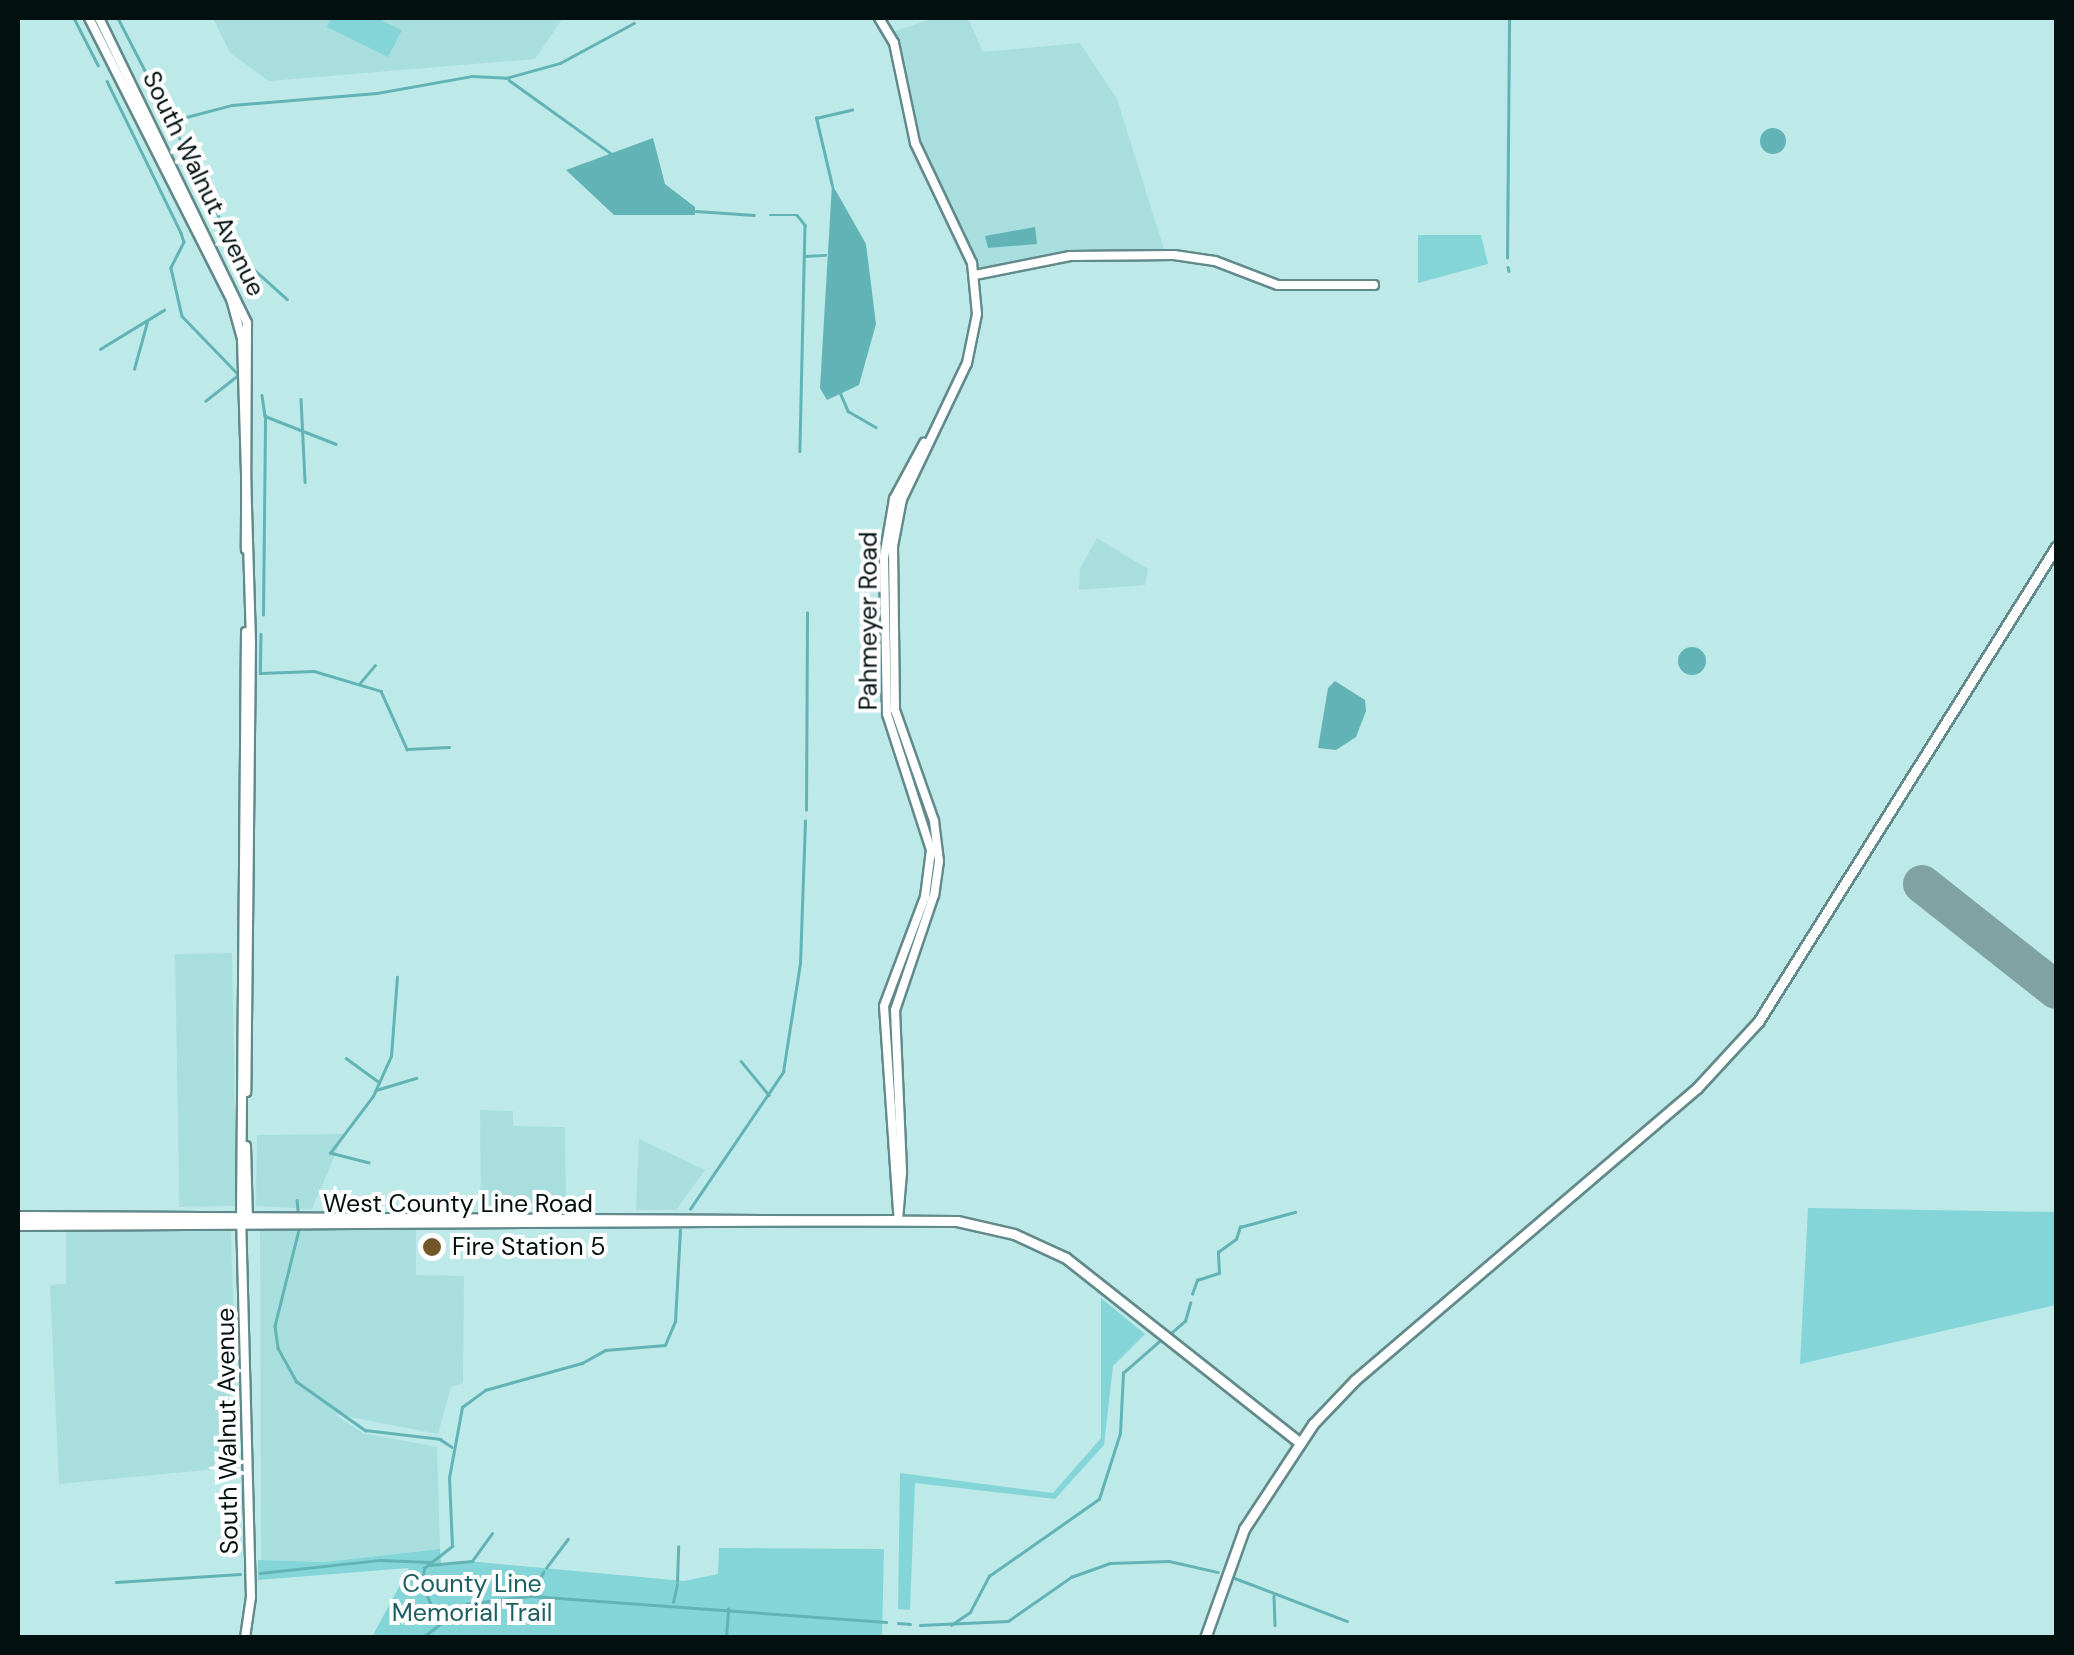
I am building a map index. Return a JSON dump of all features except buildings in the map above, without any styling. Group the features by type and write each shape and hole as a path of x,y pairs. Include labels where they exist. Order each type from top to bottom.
{"main road":[{"path":"1204,1638 1244,1529 1298,1441 1354,1380 1677,1106 1742,1041 2056,546"},
{"name":"West County Line Road","path":"18,1216 667,1220 898,1215 957,1221 1028,1240 1082,1270 1298,1441"},
{"name":"West County Line Road","path":"18,1225 246,1219"}],"street":[{"name":"South Walnut Avenue","path":"89,18 238,319 247,632 246,1219 251,1597 245,1638"},
{"name":"South Walnut Avenue","path":"99,18 248,324 251,536 245,553"},
{"name":"Pahmeyer Road","path":"879,18 894,43 914,143 975,275 970,352 898,487 884,558 887,714 931,850 926,897 884,1006 898,1215"},
{"path":"975,275 1070,256 1174,255 1206,258 1278,285 1374,285"}],"shaded area":[{"path":"213,18 563,18 535,59 269,81 230,53"},
{"path":"934,18 968,18 983,52 1080,43 1117,99 1164,249 1073,250 979,268 914,130 892,32"},
{"path":"1773,128 1782,132 1786,141 1782,150 1773,154 1764,150 1760,141 1764,132"},
{"path":"653,138 665,184 695,207 695,215 614,215 566,170"},
{"path":"832,184 866,244 876,324 859,385 827,400 820,388"},
{"path":"1035,227 1037,244 988,248 985,236"},
{"path":"1097,538 1148,569 1145,585 1079,590 1080,568"},
{"path":"1692,647 1702,651 1706,661 1702,671 1692,675 1682,671 1678,661 1682,651"},
{"path":"1335,681 1365,700 1366,711 1356,737 1336,750 1318,748 1328,688"},
{"path":"232,953 236,1206 179,1207 175,954"},
{"path":"480,1110 513,1111 513,1126 565,1127 566,1209 481,1209"},
{"path":"344,1134 312,1209 256,1206 257,1135"},
{"path":"639,1139 705,1170 676,1210 636,1210"},
{"path":"260,1230 416,1230 416,1275 464,1276 463,1383 451,1387 438,1434 334,1414 363,1433 437,1447 440,1549 324,1562 261,1560"},
{"path":"231,1231 238,1467 59,1484 50,1285 66,1284 66,1232"}],"green space":[{"path":"331,18 376,18 402,30 388,57 327,27"},
{"path":"1418,235 1481,235 1488,264 1418,283"},
{"path":"1808,1208 2056,1212 2056,1305 1800,1364"},
{"path":"1101,1298 1145,1334 1113,1366 1104,1445 1055,1499 915,1483 910,1610 898,1609 900,1473 1053,1493 1101,1438"},
{"name":"County Line Memorial Trail","path":"719,1548 884,1549 882,1637 372,1637 409,1568 258,1580 258,1560 324,1562 440,1549 441,1566 468,1561 684,1581 718,1574"}],"waterway":[{"path":"74,18 98,65"},
{"path":"118,18 171,121 232,105 377,93 472,76 506,78 560,63 634,23"},
{"path":"1507,258 1509,18"},
{"path":"509,80 612,154"},
{"path":"107,81 184,242 171,268 182,316 239,375 206,401"},
{"path":"832,186 816,118 852,110"},
{"path":"172,123 238,255 287,299"},
{"path":"696,211 754,215"},
{"path":"770,215 797,215 805,225 800,451"},
{"path":"804,256 825,255"},
{"path":"1508,267 1509,271"},
{"path":"100,349 164,310"},
{"path":"134,369 147,322"},
{"path":"840,392 848,411 876,427"},
{"path":"262,395 265,416 336,444"},
{"path":"301,399 305,482"},
{"path":"263,615 265,416"},
{"path":"806,810 807,613"},
{"path":"261,634 260,673 314,671 381,691 407,749 449,747"},
{"path":"360,683 375,665"},
{"path":"690,1209 783,1072 800,964 805,821"},
{"path":"369,1163 330,1153 373,1096 391,1056 397,977"},
{"path":"346,1058 378,1081"},
{"path":"741,1061 769,1095"},
{"path":"376,1090 416,1078"},
{"path":"297,1200 298,1210"},
{"path":"1192,1294 1197,1280 1219,1273 1218,1252 1236,1239 1240,1227 1295,1212"},
{"path":"299,1230 275,1326 278,1348 296,1381 365,1430 440,1439 452,1447"},
{"path":"422,1583 424,1568 452,1546 449,1478 462,1407 485,1390 582,1363 605,1350 665,1345 675,1322 680,1230"},
{"path":"1170,1334 1185,1321 1190,1303"},
{"path":"951,1625 970,1612 989,1576 1099,1499 1120,1433 1123,1373 1163,1338"},
{"path":"429,1565 472,1561 492,1533"},
{"path":"546,1568 568,1539"},
{"path":"677,1581 678,1547"},
{"path":"260,1573 380,1560 430,1562"},
{"path":"920,1625 1008,1621 1071,1577 1110,1563 1169,1561 1218,1572"},
{"path":"531,1596 543,1572"},
{"path":"116,1582 240,1574"},
{"path":"1232,1577 1347,1621"},
{"path":"673,1602 677,1584"},
{"path":"423,1586 438,1620"},
{"path":"422,1638 466,1604 531,1596 886,1622"},
{"path":"1274,1596 1275,1625"},
{"path":"726,1638 728,1609"},
{"path":"898,1623 910,1624"}],"runway":[{"path":"1922,884 2056,990"}],"place":[{"name":"Fire Station 5","path":"432,1247"}]}
